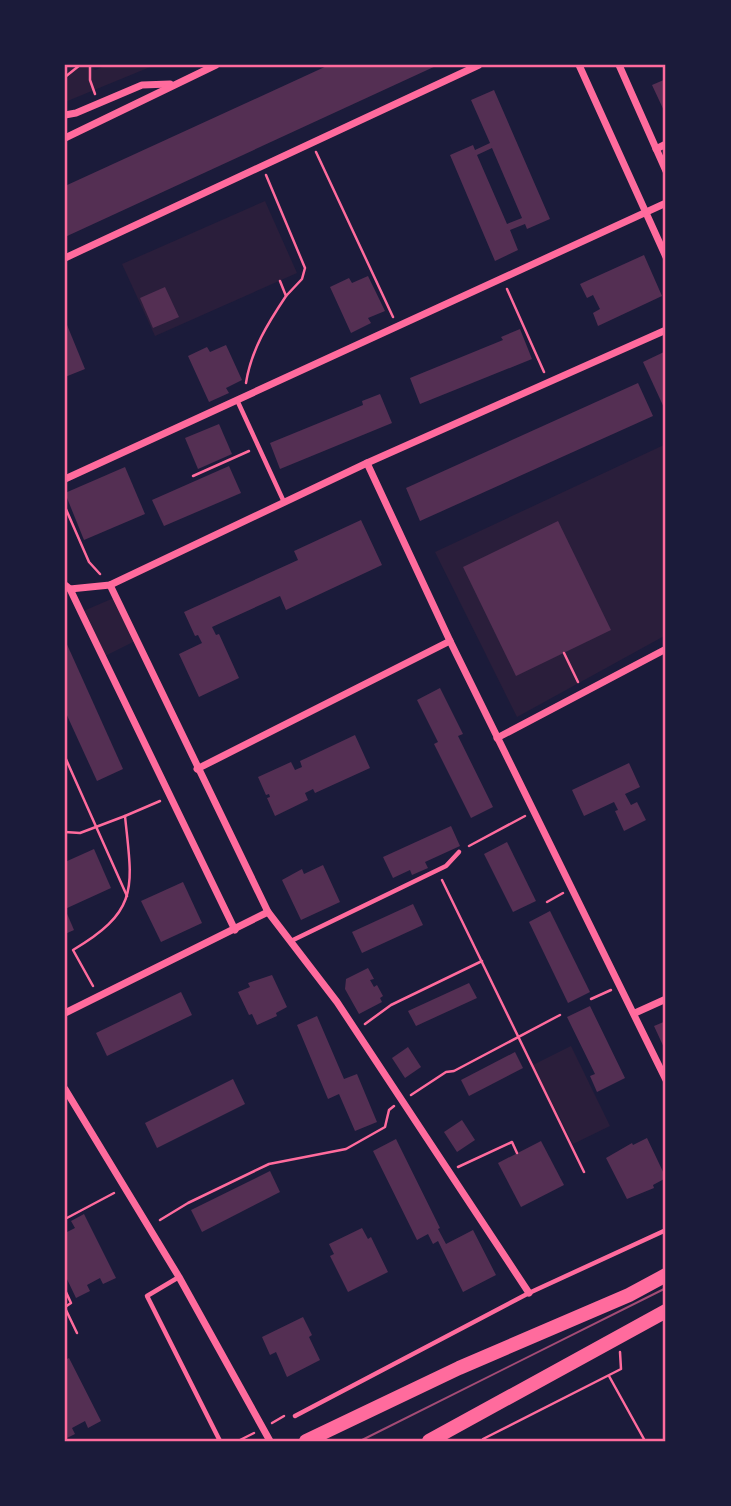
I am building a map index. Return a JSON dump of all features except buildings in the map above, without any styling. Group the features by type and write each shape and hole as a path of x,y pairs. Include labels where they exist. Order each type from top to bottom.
{"main road":[{"path":"306,1441 459,1368 629,1295 666,1275"},
{"path":"429,1441 666,1311"}],"street":[{"path":"65,138 216,65"},
{"path":"65,258 479,65"},
{"path":"579,65 666,257"},
{"path":"619,65 666,171"},
{"path":"65,115 76,113 142,85 175,84"},
{"path":"656,149 666,144"},
{"path":"65,478 666,203"},
{"path":"235,930 67,587 110,585 366,463 666,330"},
{"path":"366,463 450,642 666,1080"},
{"path":"110,585 268,912 356,1030 530,1293"},
{"path":"197,769 450,642"},
{"path":"497,737 666,649"},
{"path":"65,1013 268,912"},
{"path":"635,1013 666,999"},
{"path":"65,1089 179,1277 270,1441"}],"lane":[{"path":"240,398 284,502"},
{"path":"291,942 446,866 459,852"},
{"path":"295,1416 530,1293 666,1230"},
{"path":"179,1277 147,1296 220,1441"}],"path":[{"path":"65,77 80,65"},
{"path":"90,65 90,80 98,104"},
{"path":"312,142 397,326"},
{"path":"240,398 264,328 286,296 302,279 305,268 262,165"},
{"path":"502,278 548,382"},
{"path":"280,281 286,296"},
{"path":"193,476 259,447"},
{"path":"65,507 89,562 110,585"},
{"path":"564,653 579,683"},
{"path":"65,757 127,896"},
{"path":"65,832 80,833 125,817 170,796"},
{"path":"459,852 534,811"},
{"path":"99,996 74,950 99,934 120,911 127,896 131,882 125,817"},
{"path":"438,870 584,1172"},
{"path":"547,902 572,888"},
{"path":"356,1030 391,1005 482,961"},
{"path":"592,999 621,985"},
{"path":"148,1228 188,1203 269,1164 346,1149 385,1127 389,1110 446,1072 560,1014"},
{"path":"449,1172 512,1142 517,1153"},
{"path":"65,1219 124,1188"},
{"path":"65,1290 71,1303 65,1307 77,1333"},
{"path":"483,1439 621,1369 620,1352"},
{"path":"609,1376 645,1441"}],"shaded area":[{"path":"65,65 90,65 95,70 108,65 155,65 65,102"},
{"path":"265,201 297,273 155,336 122,264"},
{"path":"666,444 666,635 517,717 435,552"},
{"path":"116,597 137,640 103,657 81,612"},
{"path":"571,1046 610,1126 573,1144 533,1065"}],"tram line":[{"path":"360,1441 666,1288"}]}
